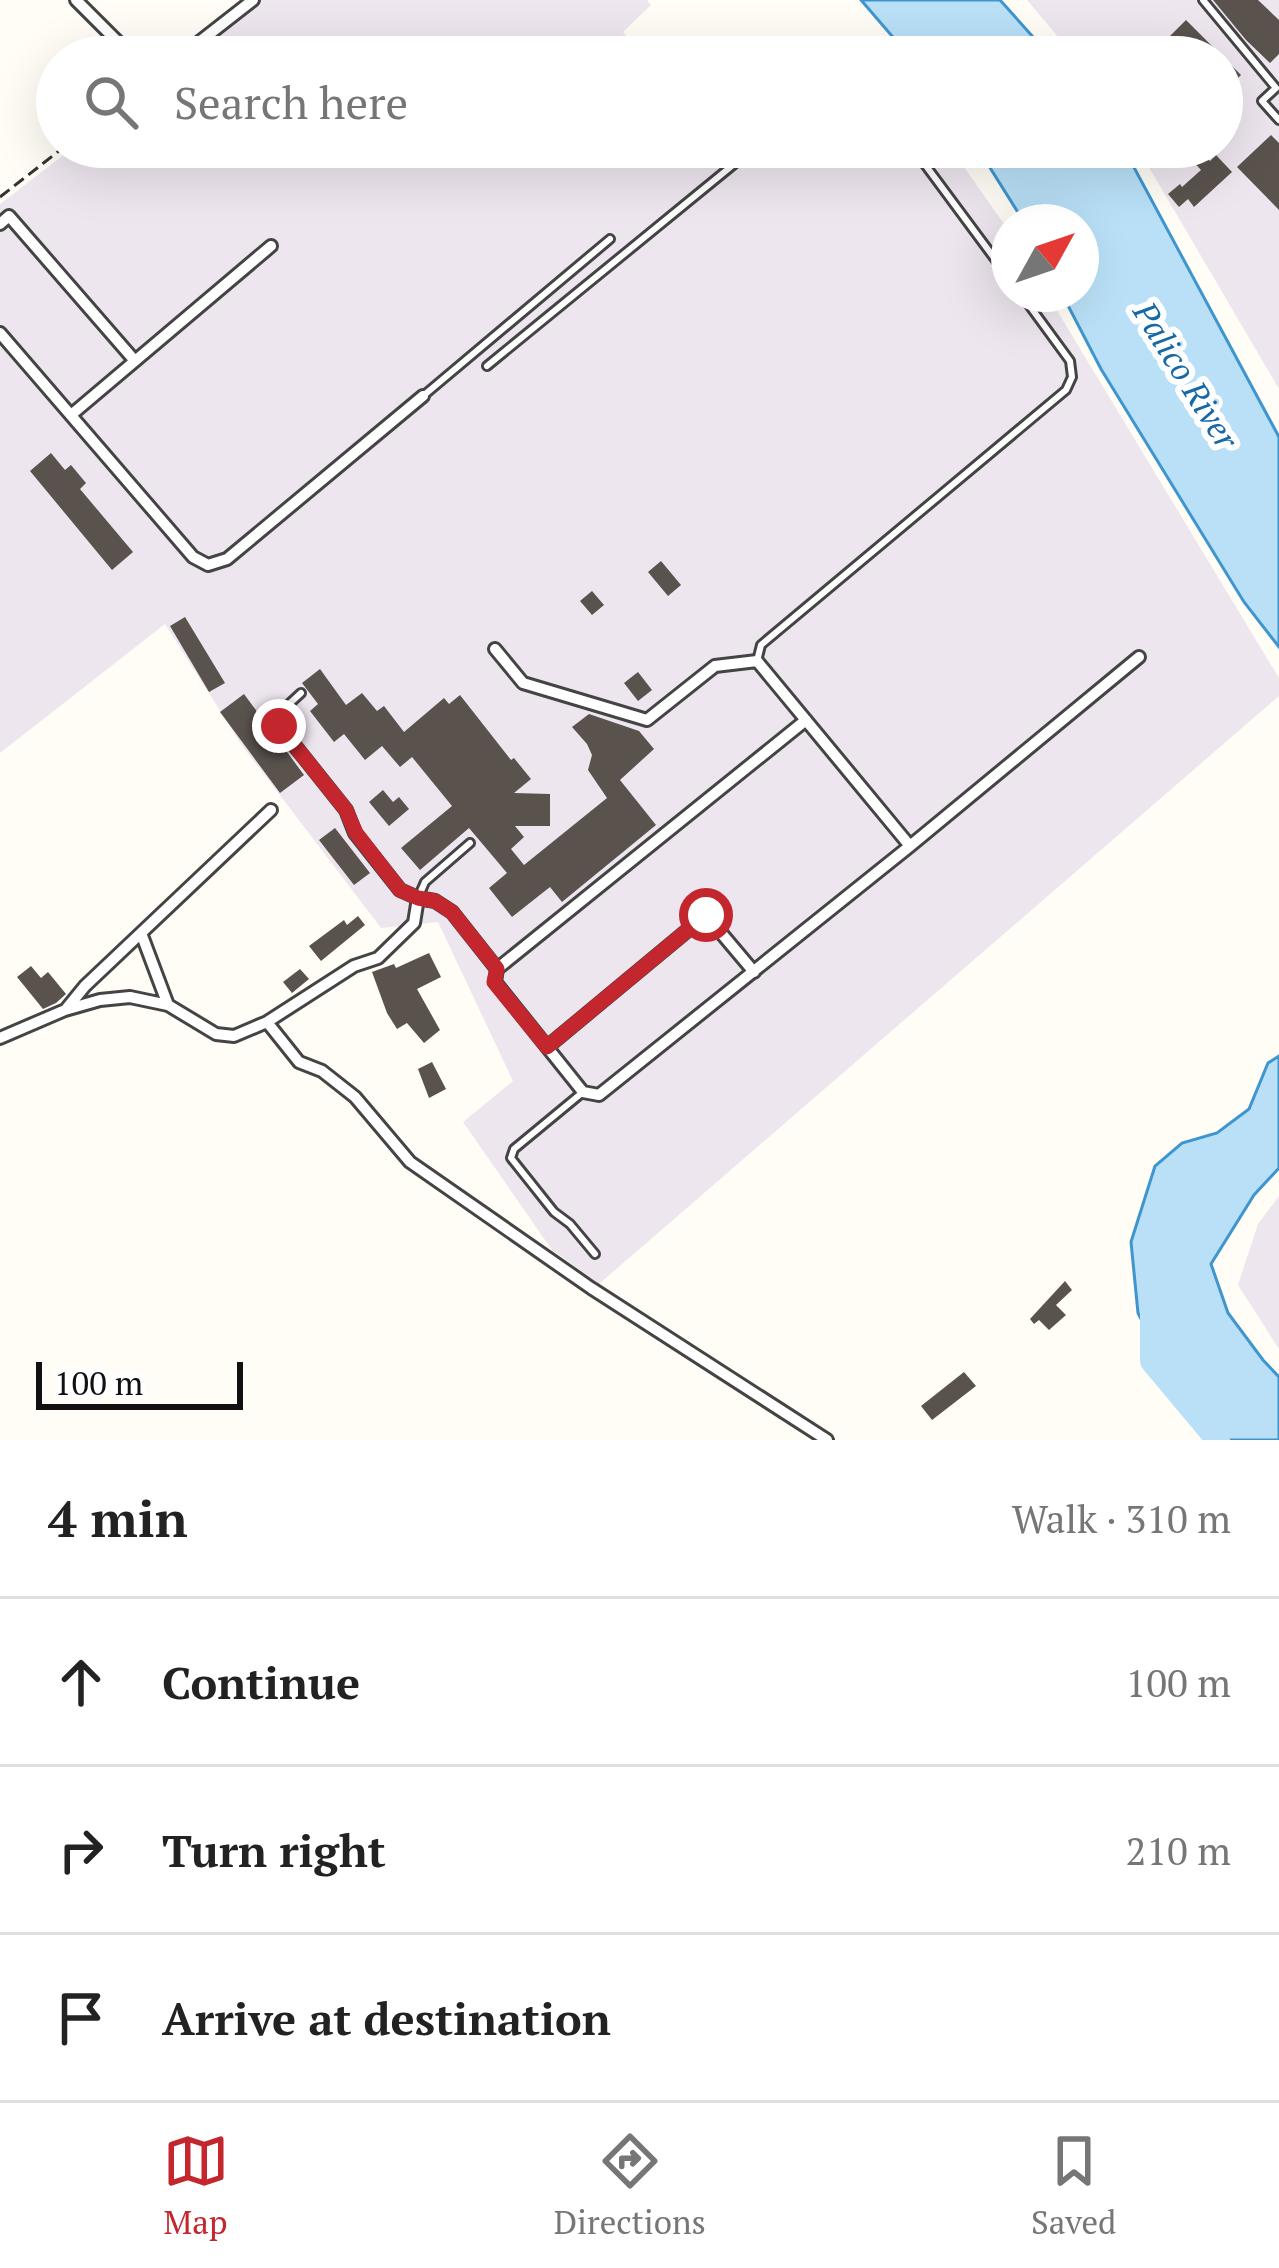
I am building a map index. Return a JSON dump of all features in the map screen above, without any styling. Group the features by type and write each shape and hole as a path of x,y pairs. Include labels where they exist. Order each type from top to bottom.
{"street":[{"path":"76,0 112,36"},
{"path":"207,36 253,0"},
{"path":"0,224 9,217 135,361"},
{"path":"70,415 271,246"},
{"path":"0,333 193,557 208,566 227,560 423,396"},
{"path":"0,357 13,346"},
{"path":"495,649 524,683 646,720 715,666 757,661 910,846"},
{"path":"806,720 497,969 494,982 583,1092 599,1095 1139,657"},
{"path":"279,726 346,810 356,833 400,890 452,912 497,969"},
{"path":"64,1010 271,811"},
{"path":"0,1038 64,1010 130,997 168,1005 216,1034 234,1036 267,1022 354,966 378,958 413,923 418,898"},
{"path":"547,1047 706,915 754,971"},
{"path":"141,933 168,1005"},
{"path":"267,1022 299,1062 322,1071 355,1096 410,1162 591,1288 827,1440"}],"lane":[{"path":"1203,0 1234,36"},
{"path":"1243,47 1277,87 1262,101 1279,120"},
{"path":"488,366 728,168"},
{"path":"928,168 991,253"},
{"path":"423,396 610,239"},
{"path":"757,661 760,645 1066,390 1072,376 1070,361 1034,312"},
{"path":"279,726 288,705 301,693"},
{"path":"418,898 425,882 470,844"},
{"path":"583,1092 514,1149 511,1158 554,1213 595,1254"}],"path":[{"path":"0,197 37,168"}],"shaded area":[{"path":"262,0 647,0 651,5 623,32 626,36 216,36"},
{"path":"1027,0 1279,0 1279,389 1149,168 1243,168 1243,36 1057,36"},
{"path":"47,168 965,168 991,205 991,312 1058,312 1279,678 1279,696 599,1284 552,1250 463,1122 513,1081 438,922 381,928 241,744 165,624 0,753 0,204"},
{"path":"1279,1196 1279,1349 1238,1285 1258,1224"}],"water":[{"path":"861,0 1000,0 1032,36 892,36"},
{"path":"990,168 1134,168 1279,437 1279,647 1244,602 1101,369 1071,312 1099,312 1099,204 1013,204"},
{"path":"1279,1056 1279,1168 1254,1195 1211,1264 1228,1313 1279,1377 1279,1440 1215,1440 1183,1403 1138,1313 1131,1242 1155,1166 1182,1143 1217,1133 1249,1109 1268,1063"}],"building":[{"path":"1213,0 1258,0 1279,20 1279,54 1270,63"},
{"path":"1186,20 1202,36 1170,36"},
{"path":"1271,135 1279,143 1279,210 1238,168 1243,168 1243,161"},
{"path":"1228,168 1232,172 1194,207 1188,199 1179,207 1168,194 1201,170"},
{"path":"51,453 65,470 71,465 86,483 80,489 133,552 112,570 30,471"},
{"path":"661,561 681,585 668,596 648,572"},
{"path":"592,591 604,605 592,615 580,601"},
{"path":"185,617 225,683 209,692 170,626"},
{"path":"320,669 346,705 362,693 377,711 384,706 404,732 444,698 449,704 460,695 531,779 514,793 550,794 550,826 515,826 524,837 511,849 524,865 607,798 588,770 592,755 587,744 572,727 589,714 639,731 654,749 620,780 656,825 562,902 550,887 512,917 489,888 507,873 469,828 420,870 401,848 452,806 412,757 400,767 382,746 365,760 344,734 334,742 310,711 318,704 302,683"},
{"path":"638,672 652,690 638,701 624,683"},
{"path":"244,694 304,775 280,793 220,712"},
{"path":"383,790 393,802 399,797 409,809 389,826 369,802"},
{"path":"335,828 370,873 354,885 319,840"},
{"path":"358,916 365,925 321,961 309,946 344,920 347,925"},
{"path":"429,953 441,977 417,989 440,1030 424,1043 407,1023 397,1029 372,972 394,964 396,968"},
{"path":"31,966 41,978 48,972 66,994 43,1009 17,977"},
{"path":"300,969 309,979 292,993 283,982"},
{"path":"432,1062 446,1089 429,1098 418,1069"},
{"path":"1065,1281 1072,1290 1056,1305 1066,1315 1049,1330 1039,1320 1034,1324 1030,1319"},
{"path":"964,1372 976,1386 932,1420 921,1406"}],"waterway":[{"name":"Palico River","path":"1152,1310 1152,1361 1218,1440"}],"route":[{"path":"279,726 346,810 356,833 400,890 452,912 497,969 494,982 547,1047 706,915"}]}
